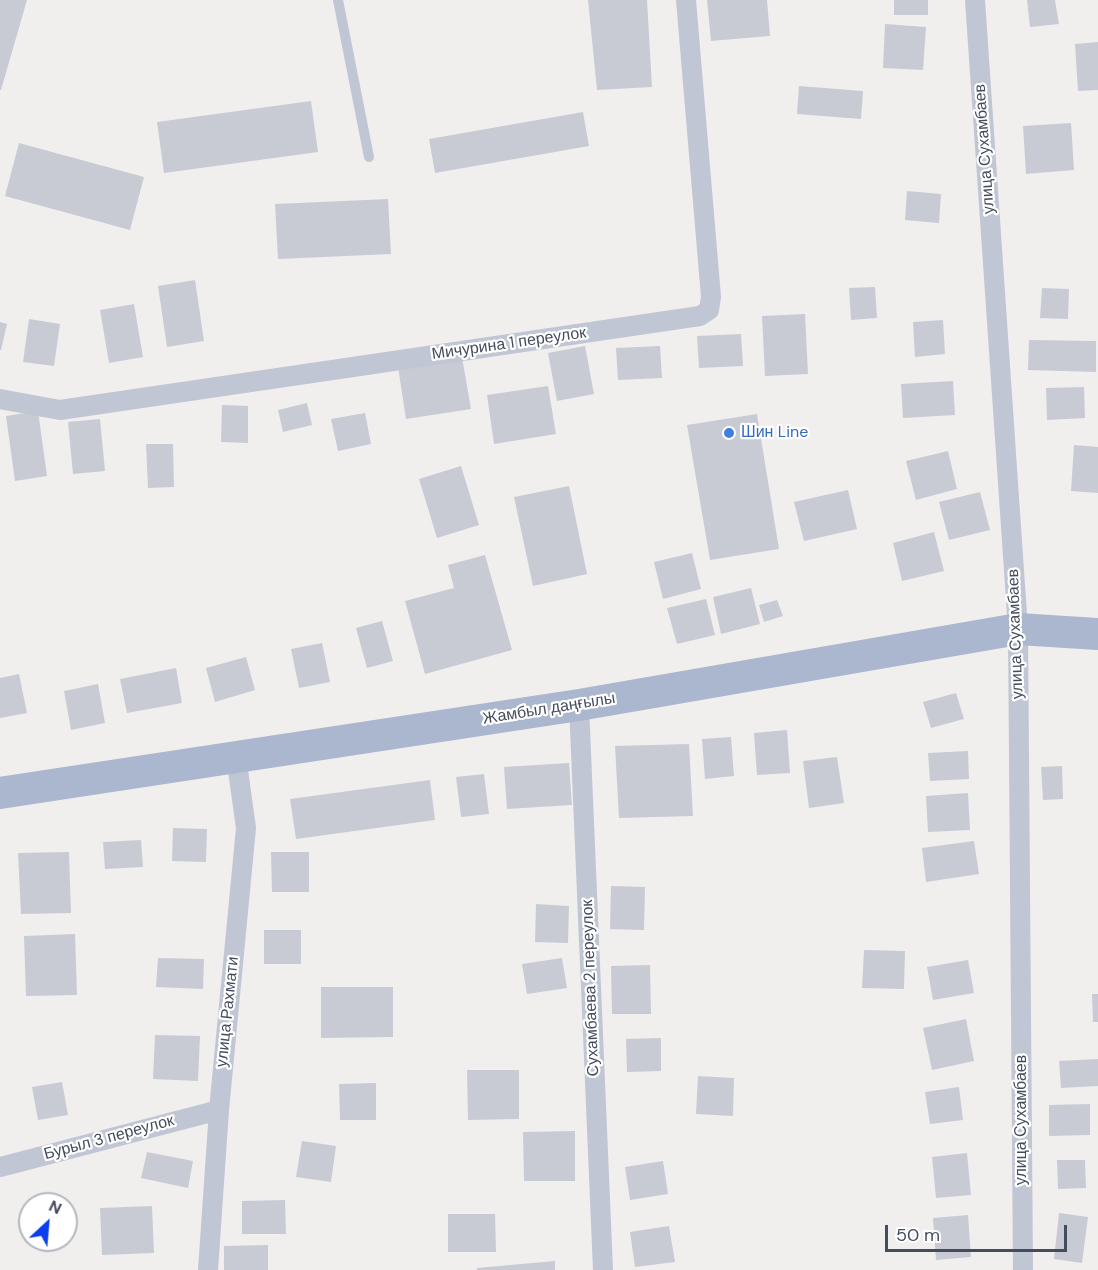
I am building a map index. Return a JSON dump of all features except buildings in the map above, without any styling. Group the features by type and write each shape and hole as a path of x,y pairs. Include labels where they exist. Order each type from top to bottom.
{"main road":[{"name":"Жамбыл даңғылы","path":"0,793 579,705 1018,629 1098,634"}],"street":[{"name":"Мичурина 1 переулок","path":"0,399 60,410 700,316 709,310 711,297 686,0"},
{"name":"улица Сухамбаев","path":"975,0 1018,629 1023,1270"},
{"name":"Сухамбаева 2 переулок","path":"579,705 603,1270"},
{"name":"улица Рахмати","path":"208,1270 219,1110 246,828 236,756"},
{"name":"Бурыл 3 переулок","path":"0,1167 219,1110"}],"lane":[{"path":"338,0 369,157"}],"place":[{"name":"Шин Line","path":"729,433"}]}
